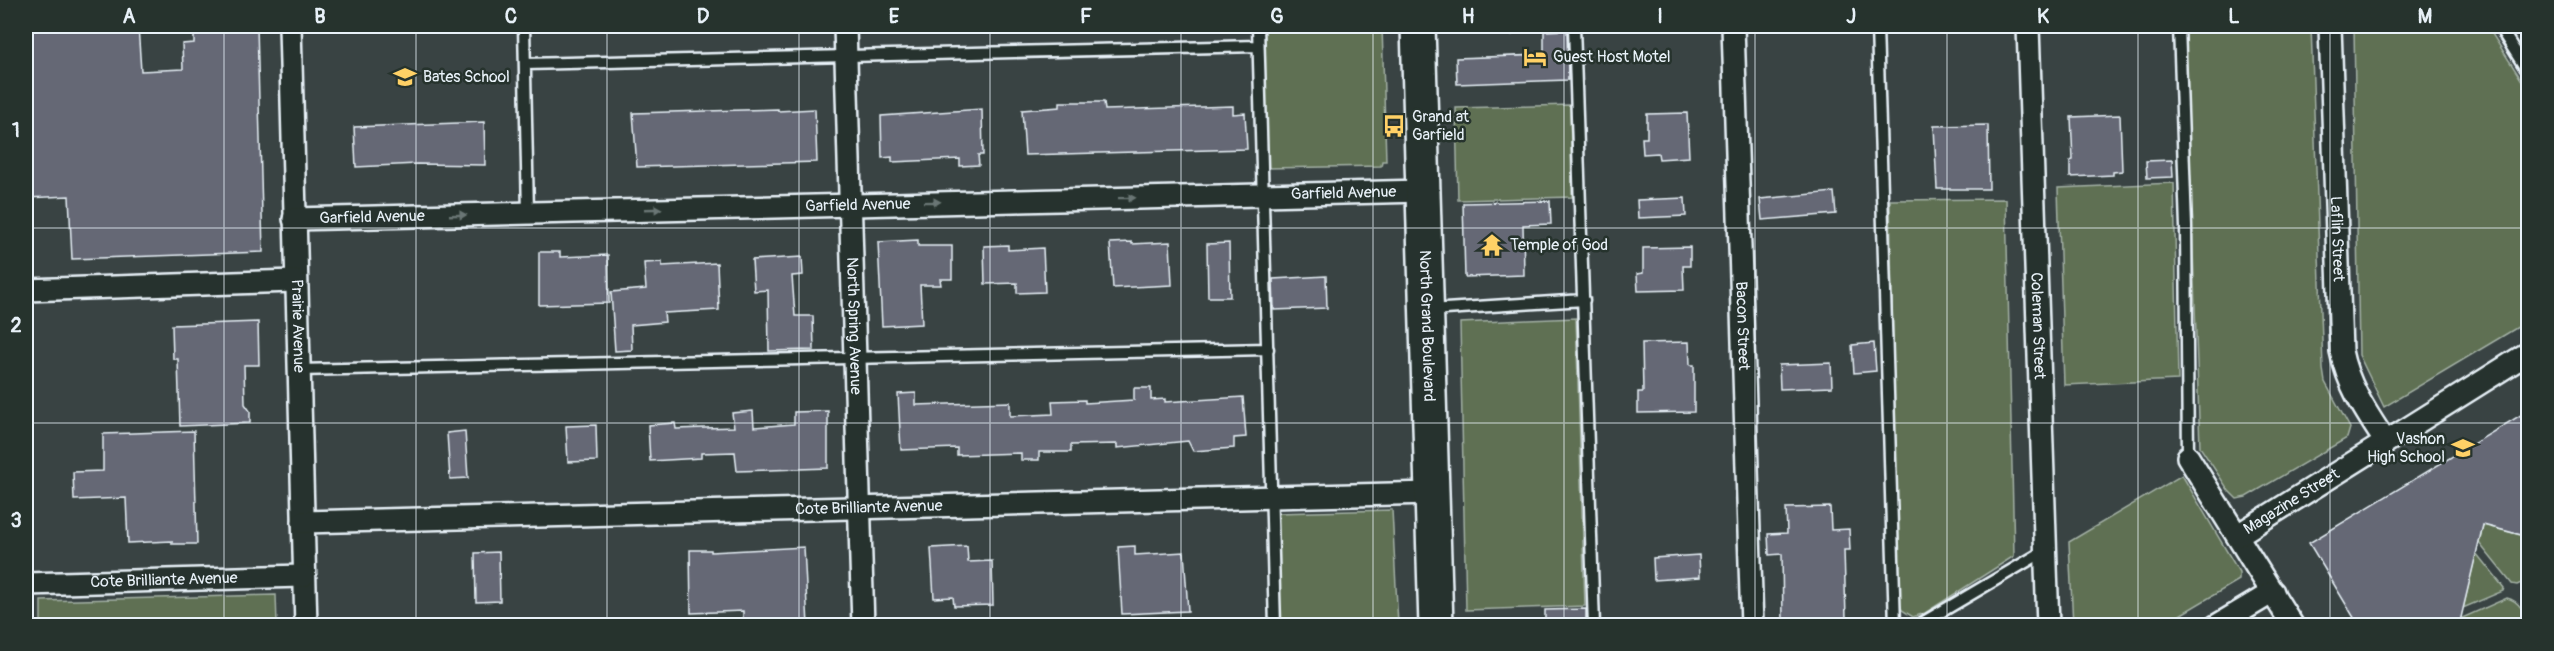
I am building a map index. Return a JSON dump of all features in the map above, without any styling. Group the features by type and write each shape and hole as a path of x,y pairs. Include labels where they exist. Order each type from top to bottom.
{"main road":[{"name":"North Grand Boulevard","path":"1418,26 1436,626"}],"street":[{"name":"Prairie Avenue","path":"290,26 306,626"},
{"name":"North Spring Avenue","path":"845,26 863,626"},
{"name":"Bacon Street","path":"1733,26 1752,626"},
{"name":"Coleman Street","path":"2028,26 2048,626"},
{"name":"Laflin Street","path":"2330,26 2341,351 2345,372 2354,392 2385,441"},
{"name":"Garfield Avenue","path":"294,219 1423,191"},
{"path":"26,290 296,281"},
{"name":"Magazine Street","path":"2238,535 2529,352"},
{"path":"2188,457 2293,626"},
{"name":"Cote Brilliante Avenue","path":"303,522 1432,493"},
{"name":"Cote Brilliante Avenue","path":"26,584 303,576"},
{"path":"2216,626 2273,592"}],"lane":[{"path":"524,26 528,213"},
{"path":"1258,26 1275,626"},
{"path":"1574,26 1594,626"},
{"path":"1877,26 1895,626"},
{"path":"2179,26 2186,227 2188,457"},
{"path":"2499,26 2529,72"},
{"path":"526,64 1258,46"},
{"path":"1426,310 1584,300"},
{"path":"298,370 1268,349"},
{"path":"1917,626 2046,550"}],"green space":[{"path":"1262,26 1382,26 1386,161 1382,161 1381,166 1267,168"},
{"path":"2185,26 2311,26 2323,369 2325,382 2350,428 2347,438 2246,497 2237,499 2229,491 2200,447"},
{"path":"2354,26 2487,26 2528,90 2528,321 2384,407 2359,355"},
{"path":"1570,105 1572,197 1458,200 1456,108"},
{"path":"2174,183 2178,380 2064,385 2058,188"},
{"path":"2006,199 2014,556 1925,613 1913,617 1902,610 1898,598 1890,200"},
{"path":"1576,318 1585,606 1466,610 1460,323"},
{"path":"2182,475 2239,572 2239,580 2163,625 2073,625 2069,542"},
{"path":"1392,510 1398,625 1281,625 1277,513"},
{"path":"2483,525 2528,537 2528,580 2517,585 2512,584 2479,543"},
{"path":"2476,553 2504,588 2503,591 2463,608"},
{"path":"276,595 277,625 41,625 41,601"},
{"path":"2507,598 2522,608 2528,625 2459,626 2460,619"}],"building":[{"path":"26,26 138,26 141,71 183,69 182,44 194,43 194,26 257,26 263,252 72,259 69,196 26,198"},
{"name":"Guest Host Motel","path":"1567,30 1568,80 1457,84 1456,58 1544,55 1544,31"},
{"path":"1060,102 1104,102 1105,110 1233,106 1233,114 1245,113 1247,149 1025,155 1022,110 1060,107"},
{"path":"778,109 778,111 815,109 817,162 637,167 633,113"},
{"path":"982,109 983,155 978,155 979,165 960,166 960,159 892,162 892,157 882,158 881,116"},
{"path":"1687,113 1689,157 1659,159 1658,153 1643,154 1642,138 1647,138 1647,114"},
{"path":"2120,115 2122,171 2113,172 2113,175 2070,177 2070,161 2073,160 2071,117"},
{"path":"484,122 485,165 417,164 356,167 354,127"},
{"path":"1988,125 1989,189 1937,189 1934,126"},
{"path":"2172,160 2173,177 2147,178 2146,161"},
{"path":"1834,192 1836,214 1762,220 1760,199"},
{"path":"1685,198 1686,216 1638,218 1637,200"},
{"path":"1550,201 1551,224 1523,225 1524,275 1465,277 1463,203"},
{"path":"918,240 918,246 952,246 952,279 940,279 941,285 920,285 922,324 882,326 878,242"},
{"path":"1132,242 1132,244 1170,242 1172,285 1113,288 1110,243"},
{"path":"1229,243 1230,297 1208,297 1207,244"},
{"path":"1008,245 1008,250 1043,248 1045,292 1017,293 1017,283 985,284 984,246"},
{"path":"1690,247 1690,266 1683,266 1684,290 1638,291 1637,274 1643,273 1643,248"},
{"path":"539,252 560,252 560,257 608,255 609,303 539,305"},
{"path":"802,257 803,275 792,276 795,316 813,316 814,350 769,351 768,290 754,291 752,260"},
{"path":"662,262 662,266 717,263 719,310 664,313 665,322 631,325 632,350 615,351 611,292 646,289 644,263"},
{"path":"1326,276 1327,308 1274,310 1273,279"},
{"path":"258,322 259,365 244,365 245,404 250,411 250,423 180,426 178,359 173,359 172,325"},
{"path":"1689,342 1690,365 1694,365 1694,412 1638,413 1638,392 1643,392 1642,343"},
{"path":"1874,343 1876,371 1854,373 1852,345"},
{"path":"1831,363 1832,387 1780,389 1779,365"},
{"path":"1134,388 1151,388 1151,400 1165,399 1165,402 1243,397 1246,437 1234,438 1234,448 1193,451 1188,441 1117,448 1117,444 1071,445 1071,452 1039,452 1039,460 1021,460 1021,453 957,455 957,448 901,450 898,394 916,393 916,405 1010,402 1010,416 1053,414 1052,401 1085,400 1085,403 1134,400"},
{"name":"Vashon High School","path":"2529,410 2529,537 2483,525 2459,626 2359,626 2309,543"},
{"path":"753,411 754,427 794,424 794,412 828,411 828,468 737,471 735,452 701,453 701,458 650,461 648,425 675,423 676,429 734,427 732,413"},
{"path":"596,425 597,461 568,462 566,426"},
{"path":"194,431 197,544 172,544 172,541 128,543 126,498 74,500 73,472 103,471 103,434"},
{"path":"465,431 468,478 450,479 447,433"},
{"path":"1830,507 1831,530 1849,529 1850,550 1844,550 1846,618 1783,620 1782,554 1769,555 1768,534 1787,533 1786,508"},
{"path":"967,546 968,562 992,561 993,605 954,606 953,597 934,598 931,548"},
{"path":"1135,546 1135,555 1184,552 1188,611 1122,614 1118,547"},
{"path":"804,547 808,626 743,626 743,611 691,613 690,550 711,550 711,552"},
{"path":"499,552 500,601 476,602 475,553"},
{"path":"1699,555 1700,577 1654,580 1653,558"},
{"path":"1586,609 1586,626 1545,626 1545,610"}],"place":[{"name":"Guest Host Motel","path":"1535,57"},
{"name":"Bates School","path":"405,77"},
{"name":"Grand at Garfield","path":"1394,126"},
{"name":"Temple of God","path":"1492,245"},
{"name":"Vashon High School","path":"2463,448"}]}
